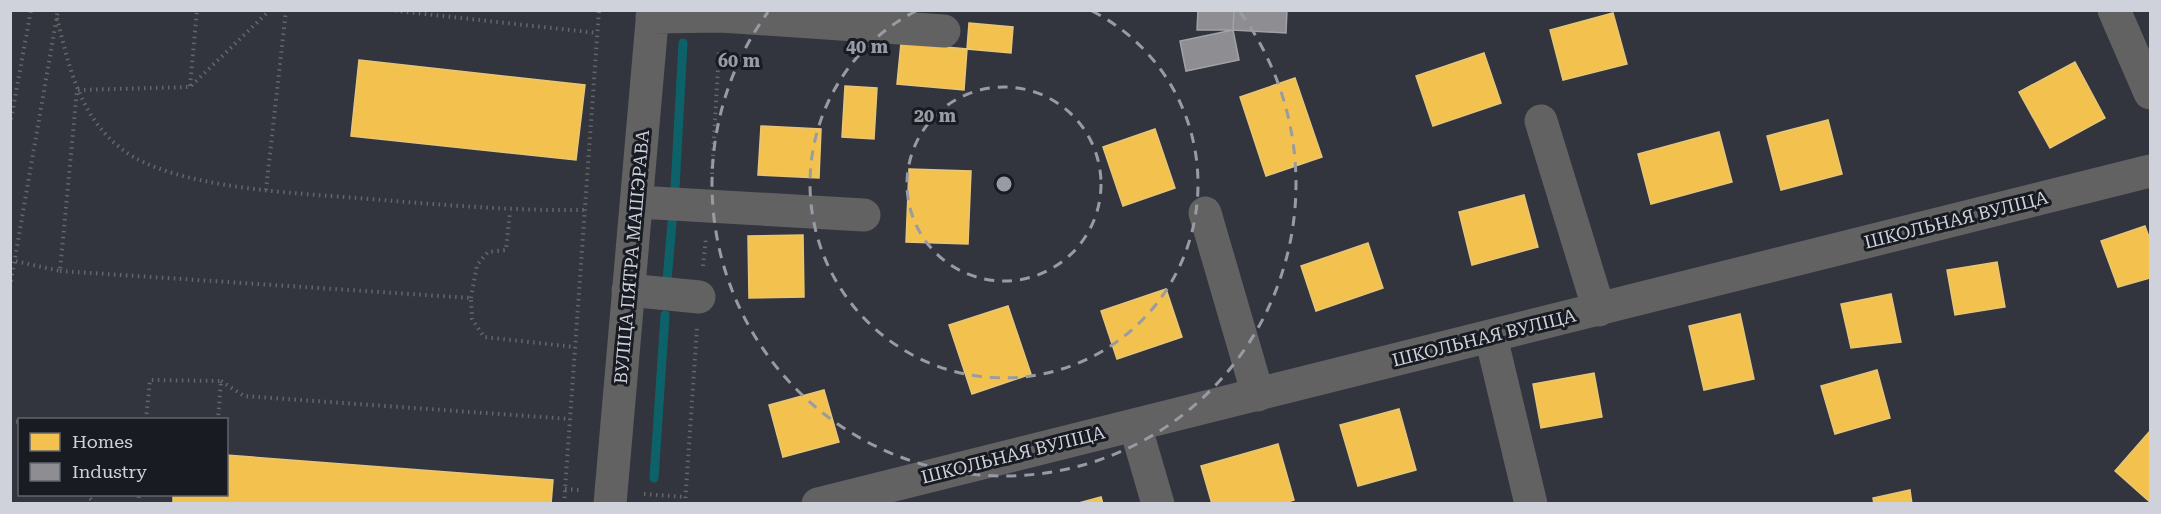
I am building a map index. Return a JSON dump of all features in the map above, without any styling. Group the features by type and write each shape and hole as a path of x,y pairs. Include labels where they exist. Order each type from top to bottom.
{"street":[{"path":"2114,10 2151,93"},
{"path":"652,14 721,16 944,31"},
{"name":"ВУЛІЦА ПЯТРА МАШЭРАВА","path":"610,504 628,290 638,202 652,14"},
{"path":"1542,121 1599,310"},
{"name":"ШКОЛЬНАЯ ВУЛІЦА","path":"818,504 2151,171"},
{"path":"638,202 864,214"},
{"path":"1205,213 1258,395"},
{"path":"628,290 699,297"},
{"path":"1491,337 1531,504"},
{"path":"1135,425 1158,504"}],"path":[{"path":"10,125 31,10"},
{"path":"10,287 58,10"},
{"path":"190,87 197,10"},
{"path":"77,90 190,87 270,10"},
{"path":"266,190 286,10"},
{"path":"388,10 597,33"},
{"path":"564,504 599,10"},
{"path":"685,504 699,297 710,206 721,16"},
{"path":"57,18 77,90 100,127 121,149 141,162 160,170 266,190 510,211 584,210"},
{"path":"60,271 77,90"},
{"path":"510,211 506,250 488,252 477,265 471,298 472,319 484,337 575,347"},
{"path":"13,261 60,271 471,298"},
{"path":"146,418 150,380 221,381 244,396 570,419"},
{"path":"218,418 221,381"}],"building: Homes":[{"path":"1613,13 1627,64 1563,80 1550,30"},
{"path":"969,23 1013,27 1011,53 967,49"},
{"path":"901,43 967,49 964,90 897,84"},
{"path":"1484,53 1501,103 1433,126 1416,76"},
{"path":"359,60 585,85 576,160 351,136"},
{"path":"2075,62 2105,118 2050,148 2019,92"},
{"path":"1295,78 1322,157 1266,176 1240,97"},
{"path":"845,86 877,88 874,139 842,137"},
{"path":"1828,120 1842,174 1781,190 1767,136"},
{"path":"761,126 821,129 819,178 758,175"},
{"path":"1155,129 1175,188 1123,206 1103,147"},
{"path":"1719,132 1732,182 1651,204 1638,154"},
{"path":"909,169 971,171 968,244 906,242"},
{"path":"1524,195 1538,247 1472,265 1459,212"},
{"path":"2145,226 2150,240 2150,278 2118,287 2101,241"},
{"path":"803,235 804,297 749,298 748,236"},
{"path":"1368,243 1383,288 1316,311 1301,266"},
{"path":"1997,262 2005,307 1955,315 1947,270"},
{"path":"1166,289 1182,337 1117,359 1101,311"},
{"path":"1891,294 1901,342 1851,348 1841,304"},
{"path":"1008,306 1031,374 972,394 949,325"},
{"path":"1740,314 1754,379 1704,390 1689,326"},
{"path":"1877,370 1890,418 1835,434 1821,386"},
{"path":"1594,373 1602,417 1541,428 1533,384"},
{"path":"824,390 839,442 783,457 769,405"},
{"path":"1399,409 1416,470 1358,486 1340,425"},
{"path":"2150,431 2150,502 2115,471"},
{"path":"1278,444 1294,500 1281,504 1212,504 1201,466"},
{"path":"228,455 553,480 551,504 173,504 173,496 228,496"},
{"path":"1910,490 1912,504 1874,504 1873,498"},
{"path":"1101,497 1103,504 1075,504"}],"building: Industry":[{"path":"1198,10 1234,10 1233,30 1197,30"},
{"path":"1234,10 1287,10 1286,33 1233,30"},
{"path":"1233,30 1239,60 1186,71 1180,41"}],"waterway":[{"path":"675,188 683,43"},
{"path":"667,280 672,223"},
{"path":"654,478 665,315"}]}
